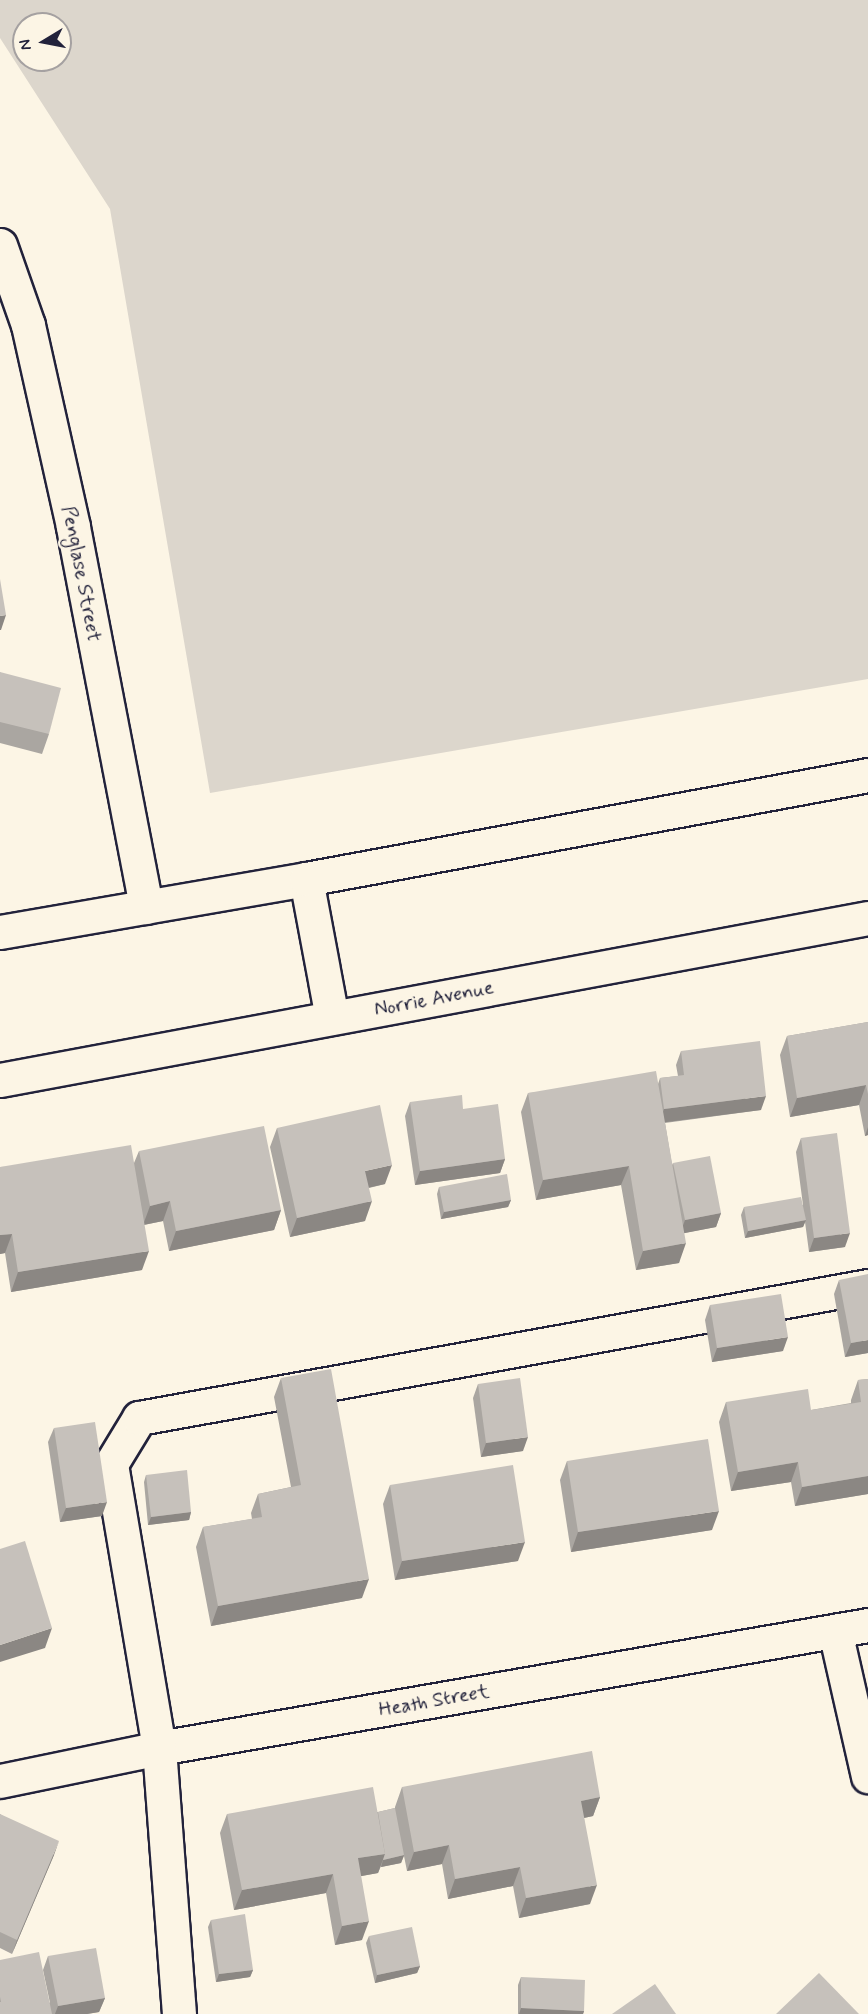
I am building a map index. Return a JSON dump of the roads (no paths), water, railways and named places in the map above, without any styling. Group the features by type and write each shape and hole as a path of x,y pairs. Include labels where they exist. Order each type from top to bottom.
{"main road":[{"name":"Penglase Street","path":"0,244 28,325 70,516 146,907"},
{"path":"0,932 306,879 868,775"},
{"path":"306,879 332,1018"},
{"name":"Norrie Avenue","path":"0,1080 868,918"},
{"path":"179,2014 159,1748 111,1464 139,1418 868,1286"},
{"name":"Heath Street","path":"0,1781 159,1748 868,1625"},
{"path":"835,1631 868,1776"}]}
